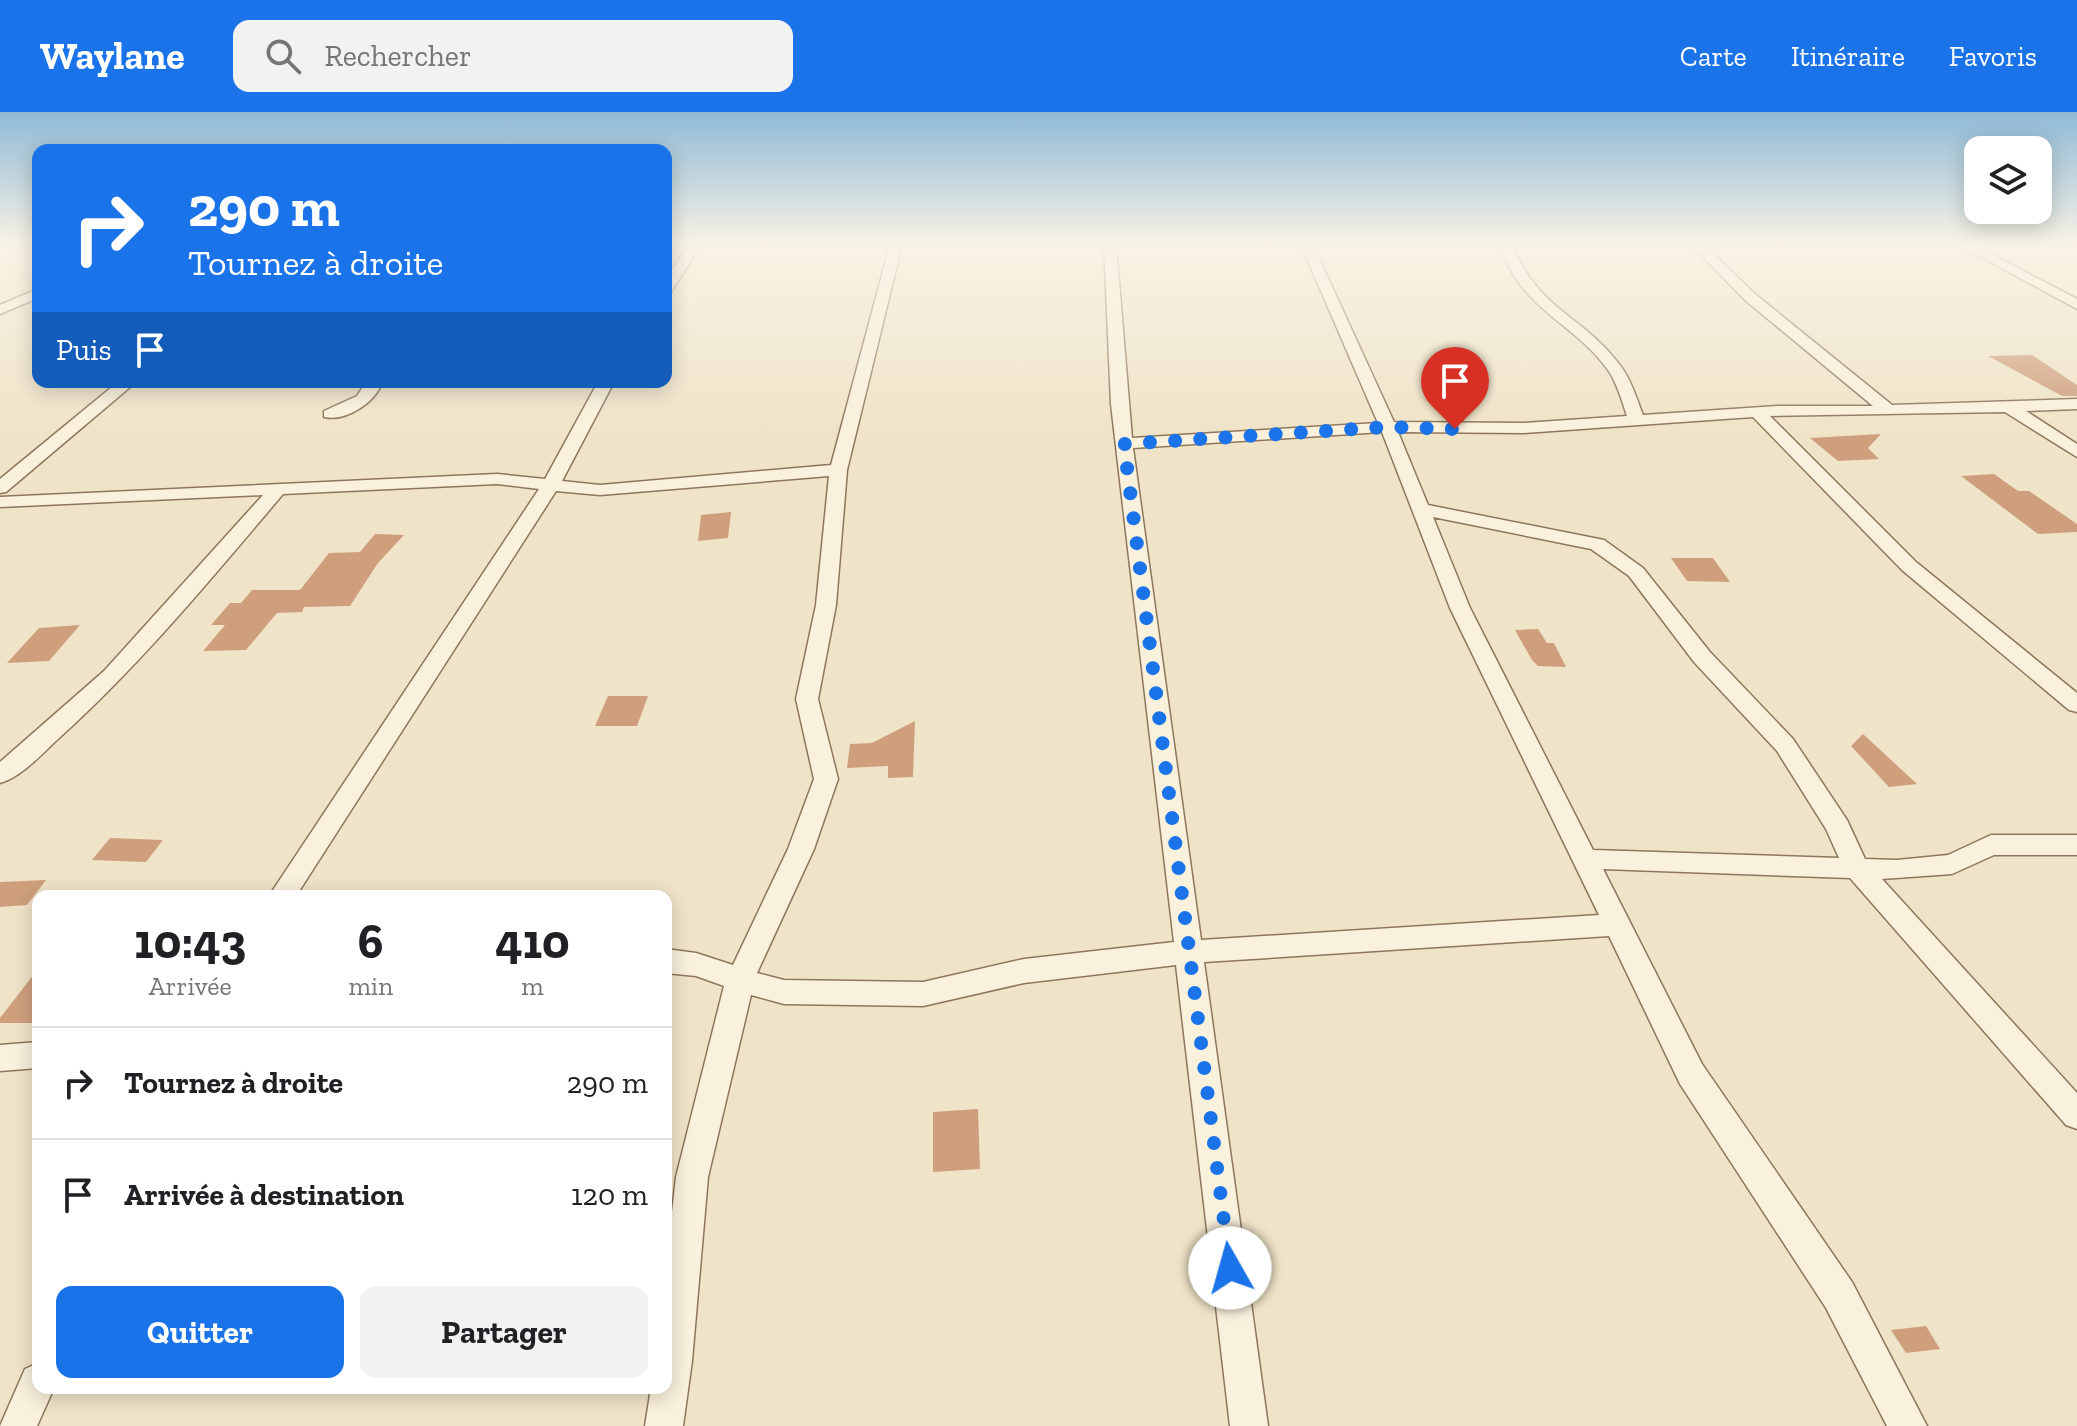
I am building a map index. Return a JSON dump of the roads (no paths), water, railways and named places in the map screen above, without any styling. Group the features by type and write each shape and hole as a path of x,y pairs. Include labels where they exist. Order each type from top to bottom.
{"street":[{"path":"672,1374 692,1177 740,980 801,849 826,779 807,699 826,605 838,470 880,306"},
{"path":"1114,306 1124,444 1249,1426"},
{"path":"1334,306 1388,427 1460,608 1691,1074 1839,1295 1908,1426"},
{"path":"1542,306 1612,365 1636,420"},
{"path":"1761,306 1888,410"},
{"path":"0,488 121,388"},
{"path":"330,414 363,400 373,388"},
{"path":"286,890 551,484 580,424 602,388"},
{"path":"1124,444 1388,427 1479,430 1757,412 2077,404"},
{"path":"2009,407 2077,452"},
{"path":"1757,412 1909,566 2077,705"},
{"path":"0,502 497,479 600,490 838,470"},
{"path":"0,775 34,750 142,644 278,489"},
{"path":"1419,509 1597,544 1636,572 1702,657 1785,745 1838,827 1856,868 2077,1115"},
{"path":"1583,859 1897,870 1952,864 1991,845 2077,845"},
{"path":"672,962 697,966 784,992 923,994 1024,971 1190,952 1616,925"},
{"path":"0,1058 32,1055"},
{"path":"17,1426 32,1394"},
{"path":"664,1426 669,1394"}]}
